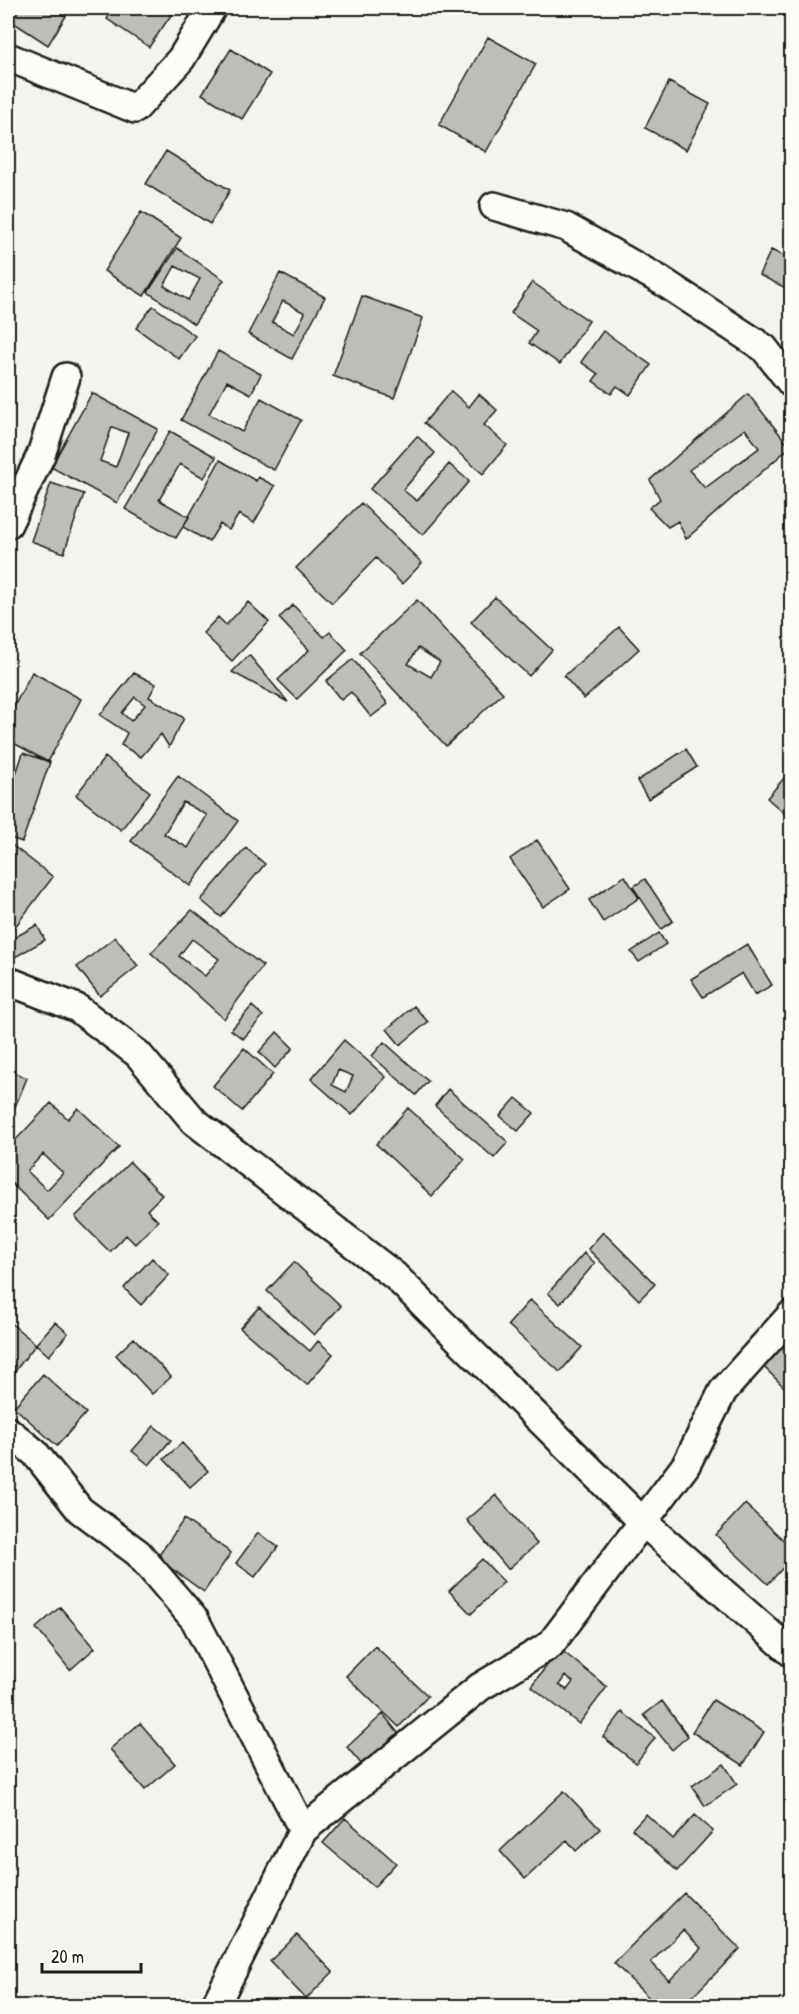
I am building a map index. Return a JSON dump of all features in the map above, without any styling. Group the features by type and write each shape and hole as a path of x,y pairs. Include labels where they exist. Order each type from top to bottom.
{"street":[{"path":"8,57 135,109 181,59 212,8"},
{"path":"494,206 566,227 663,280 764,348 792,384"},
{"path":"8,524 41,454 66,377"},
{"path":"8,981 77,1008 138,1054 194,1121 395,1276 644,1523 792,1653"},
{"path":"215,2007 303,1830 480,1687 550,1645 686,1465 723,1391 792,1314"},
{"path":"8,1431 35,1453 80,1510 138,1553 195,1620 303,1830"}],"building":[{"path":"20,8 52,8 66,16 48,45 11,21"},
{"path":"114,8 176,8 149,47 107,19"},
{"path":"488,37 536,64 486,152 439,125"},
{"path":"231,49 270,74 242,119 202,94"},
{"path":"669,82 710,104 686,150 645,128"},
{"path":"166,151 230,190 210,224 146,184"},
{"path":"141,212 181,238 144,296 104,271"},
{"path":"177,248 224,280 194,324 148,292","holes":["175,266 200,279 188,300 164,286"]},
{"path":"771,250 792,260 792,291 759,275"},
{"path":"280,273 325,297 292,359 248,334","holes":["283,301 305,313 294,334 272,322"]},
{"path":"532,282 589,321 560,364 529,343 537,331 511,313"},
{"path":"362,296 423,318 394,398 333,376"},
{"path":"153,306 195,336 179,359 136,328"},
{"path":"603,331 651,365 630,395 617,386 611,394 593,381 598,374 581,362"},
{"path":"218,351 261,374 251,394 227,381 209,414 242,432 261,398 301,420 274,470 181,420"},
{"path":"451,391 469,407 479,394 497,410 484,425 507,445 483,474 424,423"},
{"path":"92,393 158,429 117,503 51,467","holes":["112,427 128,433 116,467 100,461"]},
{"path":"748,394 790,447 686,539 678,521 668,527 649,508 660,499 650,480","holes":["745,429 759,448 705,488 689,470"]},
{"path":"170,431 216,457 204,478 180,464 159,500 189,517 176,538 125,509"},
{"path":"417,436 435,453 403,490 417,501 449,464 469,481 423,535 370,489"},
{"path":"220,460 256,481 258,477 275,486 254,523 239,514 229,530 220,524 209,542 183,527"},
{"path":"51,483 84,494 64,553 31,541"},
{"path":"361,503 422,563 402,584 376,558 332,603 296,568"},
{"path":"495,597 552,650 529,676 471,622"},
{"path":"417,600 503,693 446,746 360,653","holes":["418,648 440,662 431,677 408,664"]},
{"path":"248,602 269,622 232,661 203,633 218,617 226,625"},
{"path":"293,605 324,637 330,632 347,650 297,699 278,680 309,650 279,618"},
{"path":"619,627 639,649 584,699 564,676"},
{"path":"249,655 288,702 232,672"},
{"path":"353,659 388,704 371,717 351,692 341,700 326,681"},
{"path":"32,672 81,699 48,762 8,740 8,718"},
{"path":"134,673 156,684 149,697 184,718 169,747 161,734 141,757 121,745 127,733 100,715","holes":["135,697 145,705 131,721 122,713"]},
{"path":"686,749 697,767 648,799 637,781"},
{"path":"23,753 50,762 22,842 8,837 8,798"},
{"path":"105,757 150,792 121,830 76,795"},
{"path":"792,770 792,820 767,798"},
{"path":"178,776 238,821 190,886 131,841","holes":["183,802 207,815 188,848 164,834"]},
{"path":"537,840 570,889 543,907 510,859"},
{"path":"8,842 53,877 8,936"},
{"path":"246,848 265,864 221,917 201,900"},
{"path":"625,876 639,898 603,922 589,900"},
{"path":"645,879 673,921 661,929 633,887"},
{"path":"192,910 263,966 224,1019 151,953","holes":["192,939 219,959 205,976 179,956"]},
{"path":"37,925 45,940 8,961 8,941"},
{"path":"659,933 666,944 639,962 631,952"},
{"path":"115,937 138,966 100,996 77,967"},
{"path":"747,944 772,985 755,995 742,973 703,997 691,979"},
{"path":"252,1006 263,1016 243,1039 231,1030"},
{"path":"414,1006 428,1022 400,1045 387,1029"},
{"path":"277,1032 293,1048 275,1068 259,1052"},
{"path":"344,1040 386,1077 352,1115 311,1079","holes":["338,1070 353,1076 346,1092 332,1085"]},
{"path":"384,1042 428,1081 416,1095 372,1056"},
{"path":"244,1048 273,1074 242,1111 213,1086"},
{"path":"8,1070 27,1078 8,1124"},
{"path":"448,1089 508,1142 494,1158 435,1106"},
{"path":"516,1098 534,1113 518,1131 500,1116"},
{"path":"51,1103 68,1119 78,1108 119,1147 49,1220 8,1180 8,1148","holes":["43,1154 63,1173 47,1190 27,1171"]},
{"path":"408,1108 465,1159 432,1196 376,1144"},
{"path":"130,1162 162,1195 147,1210 158,1221 135,1244 126,1235 110,1252 75,1217"},
{"path":"603,1232 655,1284 639,1300 588,1249"},
{"path":"584,1253 595,1263 560,1304 548,1293"},
{"path":"152,1258 169,1275 141,1305 124,1288"},
{"path":"294,1262 341,1306 314,1335 267,1291"},
{"path":"530,1300 582,1347 560,1372 508,1325"},
{"path":"259,1307 310,1351 318,1341 333,1354 307,1385 240,1328"},
{"path":"8,1321 36,1344 8,1380"},
{"path":"55,1322 68,1333 49,1356 36,1344"},
{"path":"792,1331 792,1354 785,1361 792,1367 792,1395 760,1363"},
{"path":"134,1338 171,1377 152,1394 116,1355"},
{"path":"43,1374 86,1413 57,1446 14,1407"},
{"path":"154,1426 171,1440 149,1465 132,1451"},
{"path":"182,1443 208,1471 190,1487 164,1459"},
{"path":"496,1495 537,1544 508,1569 467,1520"},
{"path":"745,1504 792,1548 792,1558 768,1584 716,1535"},
{"path":"184,1519 231,1553 204,1592 157,1558"},
{"path":"258,1533 278,1547 255,1577 236,1563"},
{"path":"482,1559 504,1582 471,1614 449,1591"},
{"path":"792,1591 792,1609 783,1601"},
{"path":"60,1607 95,1648 70,1670 36,1628"},
{"path":"375,1646 428,1696 399,1727 346,1676"},
{"path":"560,1649 607,1687 579,1724 531,1686","holes":["565,1676 573,1682 567,1690 559,1685"]},
{"path":"713,1700 764,1732 743,1765 692,1732"},
{"path":"662,1701 688,1736 672,1750 644,1715"},
{"path":"622,1712 655,1738 636,1763 603,1737"},
{"path":"383,1714 398,1733 362,1765 347,1747"},
{"path":"140,1723 175,1764 145,1790 110,1749"},
{"path":"724,1764 737,1784 705,1806 692,1786"},
{"path":"564,1791 600,1829 576,1851 567,1840 525,1879 500,1851"},
{"path":"646,1814 673,1839 695,1815 713,1831 677,1871 632,1829"},
{"path":"345,1818 396,1863 374,1887 323,1843"},
{"path":"684,1893 740,1949 683,2006 657,2006 614,1963","holes":["683,1930 701,1948 669,1981 651,1962"]},
{"path":"297,1935 333,1972 306,1999 270,1961"}]}
